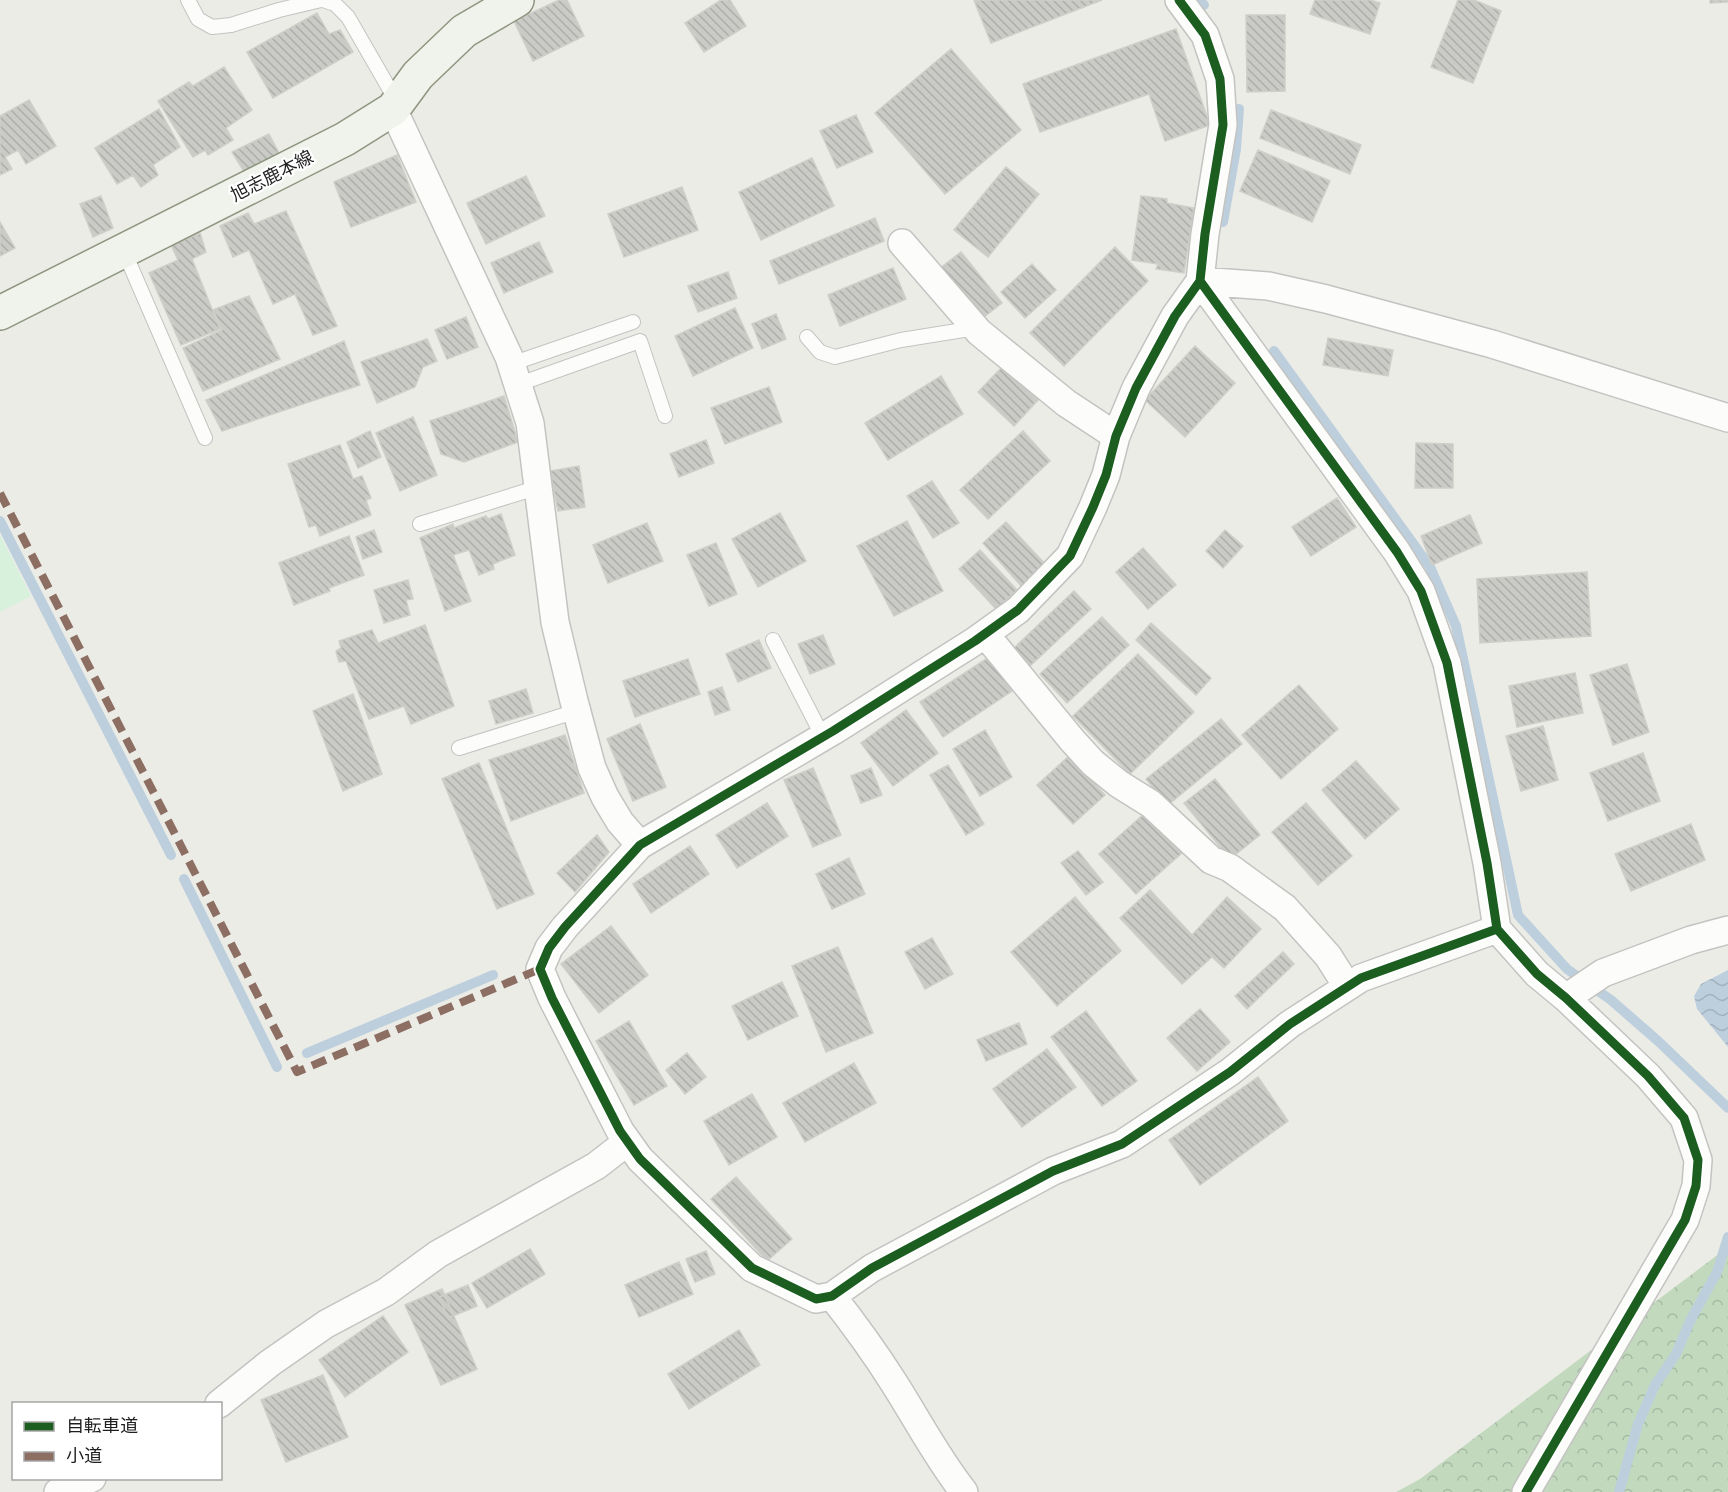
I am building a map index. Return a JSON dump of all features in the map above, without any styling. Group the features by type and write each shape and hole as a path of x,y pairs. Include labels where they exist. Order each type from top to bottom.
{"main road":[{"name":"旭志鹿本線","path":"0,313 345,139 395,106 418,75 464,31 517,0"}],"street":[{"path":"1179,0 1204,35 1220,79 1223,125 1205,234 1200,281 1175,316 1142,378 1116,436 1106,475 1070,556 1018,610 985,634 823,737 640,845 565,927 549,948 540,969 552,998 627,1142 640,1159 752,1268 816,1299 832,1296 872,1268 1053,1171 1122,1144 1230,1072 1290,1024 1361,978 1497,929"},
{"path":"395,106 515,374 531,423 555,622 592,768 605,797 620,822 640,845"},
{"path":"902,243 976,328 1066,404 1116,436"},
{"path":"1200,281 1268,286 1326,299 1492,344 1728,418"},
{"path":"1200,281 1397,552 1421,591 1447,663 1487,863 1497,929 1537,974 1566,998 1648,1076 1684,1118 1698,1160 1696,1186 1684,1220 1526,1492"},
{"path":"985,634 1093,763 1119,784 1151,804 1211,860 1230,868 1285,908 1328,956 1347,986"},
{"path":"1566,998 1603,974 1691,940 1728,930"},
{"path":"221,1402 270,1363 326,1324 386,1292 438,1254 596,1166 627,1142"},
{"path":"832,1296 894,1383 964,1492"},
{"path":"58,1492 89,1480"}],"lane":[{"path":"188,0 198,19 212,27 231,25 322,0 335,4 348,17"},
{"path":"343,0 348,17 395,106"},
{"path":"124,251 205,438"},
{"path":"515,374 633,322"},
{"path":"807,337 820,352 835,357 901,340 976,328"},
{"path":"515,374 640,341 665,416"},
{"path":"420,524 539,487"},
{"path":"773,640 823,737"},
{"path":"459,748 577,711"}],"green space":[{"path":"0,535 31,596 0,612"},
{"path":"1728,1247 1728,1492 1396,1492 1420,1479"}],"water":[{"path":"1728,970 1728,1047 1697,1009 1694,996 1701,984"}],"building":[{"path":"559,0 567,0 584,36 533,61 514,21"},
{"path":"721,0 730,0 746,26 704,52 685,23"},
{"path":"974,0 1102,0 991,43"},
{"path":"1315,0 1370,0 1380,3 1370,34 1310,14"},
{"path":"1458,0 1474,0 1501,11 1473,83 1431,67"},
{"path":"1710,0 1728,0 1728,2 1710,3"},
{"path":"317,13 329,34 340,30 353,52 273,98 247,52"},
{"path":"1246,15 1285,15 1285,91 1247,92"},
{"path":"1176,29 1210,125 1165,141 1149,94 1040,132 1023,84"},
{"path":"951,49 1021,130 945,194 875,113"},
{"path":"224,67 252,110 226,128 233,140 208,155 205,150 193,157 158,101 189,82 193,86"},
{"path":"29,100 56,146 26,164 18,150 5,157 12,169 0,175 0,116"},
{"path":"159,109 180,147 153,165 158,175 141,187 133,175 117,184 95,148"},
{"path":"1271,110 1361,145 1350,174 1260,138"},
{"path":"856,115 873,152 837,168 820,131"},
{"path":"269,134 281,157 246,175 232,152"},
{"path":"1258,150 1330,181 1312,222 1240,191"},
{"path":"397,155 416,202 351,227 334,182"},
{"path":"812,158 834,206 761,240 739,192"},
{"path":"1006,167 1039,194 988,257 954,230"},
{"path":"526,176 545,216 486,244 467,203"},
{"path":"682,187 698,230 624,257 608,214"},
{"path":"101,196 113,228 93,237 80,204"},
{"path":"1141,196 1167,199 1167,203 1194,208 1184,273 1156,269 1158,264 1132,260"},
{"path":"286,211 337,326 313,335 295,294 273,304 249,250 233,257 220,226 248,213 254,224"},
{"path":"875,218 884,241 779,284 770,261"},
{"path":"0,222 15,248 0,256"},
{"path":"200,233 206,252 192,259 220,329 181,345 149,273 178,260 171,245"},
{"path":"539,242 553,272 504,293 491,263"},
{"path":"1115,247 1148,281 1064,366 1030,333"},
{"path":"961,252 1002,303 979,321 939,269"},
{"path":"1032,264 1056,290 1025,318 1001,292"},
{"path":"893,268 906,299 840,326 828,295"},
{"path":"728,272 737,298 698,312 688,286"},
{"path":"249,296 280,359 203,391 183,348 222,330 213,310"},
{"path":"735,308 753,348 693,376 675,336"},
{"path":"776,314 786,339 762,349 752,324"},
{"path":"466,317 478,347 447,359 435,330"},
{"path":"1328,338 1393,350 1388,376 1323,365"},
{"path":"427,339 437,361 423,367 415,387 377,403 361,362"},
{"path":"344,341 360,385 222,431 206,400"},
{"path":"1195,346 1235,383 1185,437 1145,400"},
{"path":"1002,367 1038,400 1014,426 978,392"},
{"path":"941,376 963,414 888,460 865,423"},
{"path":"769,387 782,422 725,444 711,408"},
{"path":"504,396 518,442 464,462 441,454 430,421"},
{"path":"413,417 437,475 400,491 376,433"},
{"path":"370,431 381,457 358,468 347,442"},
{"path":"1023,431 1050,461 988,519 960,490"},
{"path":"706,440 714,463 679,477 670,454"},
{"path":"1416,443 1453,444 1453,488 1415,488"},
{"path":"340,445 353,479 362,476 371,498 366,500 371,515 320,536 316,525 309,527 288,464"},
{"path":"579,466 585,507 558,511 550,471"},
{"path":"932,481 959,523 933,538 907,496"},
{"path":"1337,498 1356,527 1311,556 1292,527"},
{"path":"780,513 806,561 758,587 732,539"},
{"path":"501,514 515,555 493,564 494,569 479,575 469,550 453,555 471,601 445,611 420,538 453,524 454,528 486,516 488,519"},
{"path":"1470,515 1482,543 1432,565 1421,536"},
{"path":"907,521 943,591 894,616 857,546"},
{"path":"1006,522 1047,566 1023,588 983,543"},
{"path":"647,523 663,561 608,583 593,545"},
{"path":"374,530 382,552 363,559 356,537"},
{"path":"1225,530 1243,546 1223,568 1206,551"},
{"path":"349,536 364,575 329,588 330,591 294,605 279,563"},
{"path":"716,543 737,594 709,606 687,555"},
{"path":"1143,548 1176,585 1148,609 1116,572"},
{"path":"980,550 1017,590 996,609 959,569"},
{"path":"1587,572 1591,636 1480,643 1477,579"},
{"path":"408,580 413,599 406,600 410,615 384,623 374,590"},
{"path":"1074,591 1091,609 1030,666 1014,648"},
{"path":"1102,617 1129,645 1067,703 1040,674"},
{"path":"1151,623 1211,678 1196,695 1136,640"},
{"path":"425,625 454,706 411,724 404,706 369,719 346,661 339,662 336,651 341,648 339,641 372,630 378,643"},
{"path":"823,635 835,664 810,674 798,644"},
{"path":"759,640 771,668 738,682 726,654"},
{"path":"1138,654 1194,712 1130,774 1073,716"},
{"path":"989,657 1012,691 943,737 920,702"},
{"path":"688,659 700,694 635,717 623,681"},
{"path":"1627,664 1649,732 1613,745 1590,675"},
{"path":"1575,673 1583,713 1517,727 1509,686"},
{"path":"1299,685 1338,729 1281,779 1242,735"},
{"path":"722,687 730,710 715,715 708,692"},
{"path":"526,689 533,713 496,724 489,701"},
{"path":"353,694 382,774 343,791 313,711"},
{"path":"906,710 938,753 893,786 861,743"},
{"path":"1221,719 1242,744 1168,805 1146,779"},
{"path":"640,724 666,787 633,801 607,739"},
{"path":"1543,726 1558,780 1521,791 1506,736"},
{"path":"985,730 1012,777 980,796 953,749"},
{"path":"565,735 584,793 511,821 489,760"},
{"path":"1643,753 1660,801 1608,821 1590,773"},
{"path":"1069,756 1105,795 1073,824 1037,785"},
{"path":"1356,761 1399,809 1365,839 1322,790"},
{"path":"479,763 534,894 497,909 442,779"},
{"path":"948,765 984,824 966,835 930,775"},
{"path":"813,768 841,835 813,847 784,780"},
{"path":"871,768 882,795 861,803 851,776"},
{"path":"1215,779 1260,835 1230,859 1184,803"},
{"path":"767,803 788,836 737,868 716,835"},
{"path":"1306,803 1352,856 1318,885 1272,832"},
{"path":"1145,813 1182,853 1136,894 1099,854"},
{"path":"1691,824 1705,860 1631,891 1615,854"},
{"path":"597,835 609,852 575,892 557,873"},
{"path":"690,846 709,874 651,913 633,884"},
{"path":"1078,851 1103,882 1086,895 1061,863"},
{"path":"849,858 865,894 832,909 816,874"},
{"path":"1150,890 1192,935 1227,897 1261,929 1224,968 1212,957 1182,984 1120,918"},
{"path":"1075,897 1121,951 1057,1006 1011,952"},
{"path":"611,926 648,975 599,1013 561,964"},
{"path":"932,938 953,974 925,989 905,952"},
{"path":"838,947 873,1033 826,1052 792,966"},
{"path":"1283,952 1294,964 1247,1009 1235,996"},
{"path":"782,982 798,1016 748,1040 732,1006"},
{"path":"1200,1009 1230,1042 1197,1071 1167,1038"},
{"path":"1086,1011 1137,1081 1102,1106 1051,1037"},
{"path":"629,1021 667,1086 634,1105 596,1041"},
{"path":"1019,1023 1027,1044 986,1061 977,1040"},
{"path":"1047,1049 1076,1087 1022,1127 993,1089"},
{"path":"687,1053 706,1077 685,1094 666,1070"},
{"path":"854,1063 876,1103 805,1142 783,1103"},
{"path":"1258,1077 1288,1121 1200,1185 1169,1140"},
{"path":"752,1094 777,1137 729,1165 704,1121"},
{"path":"736,1177 792,1239 767,1261 711,1199"},
{"path":"530,1249 545,1274 487,1308 472,1283"},
{"path":"706,1251 715,1274 695,1282 686,1259"},
{"path":"679,1262 693,1294 639,1317 625,1285"},
{"path":"468,1285 477,1306 448,1318 439,1297"},
{"path":"442,1289 477,1369 441,1385 405,1305"},
{"path":"383,1316 408,1352 345,1397 319,1360"},
{"path":"739,1330 760,1365 689,1409 668,1374"},
{"path":"323,1375 348,1437 286,1462 261,1400"}],"waterway":[{"path":"1199,0 1204,5"},
{"path":"1223,222 1236,149 1239,109"},
{"path":"1274,351 1430,567 1456,626 1518,915 1567,969 1611,1000 1728,1108"},
{"path":"0,521 171,855"},
{"path":"184,879 277,1067"},
{"path":"307,1053 493,975"},
{"path":"1619,1492 1638,1424 1655,1385 1676,1354 1691,1319 1717,1272 1728,1237"}],"marked path":[{"path":"0,493 297,1072 540,969"}],"cycle path":[{"path":"1179,0 1205,35 1220,79 1223,125 1205,234 1200,281 1175,316 1136,388 1116,436 1106,475 1070,556 1018,610 975,641 833,731 640,845 565,927 549,948 540,969 552,998 620,1131 640,1159 752,1268 816,1299 832,1296 872,1268 1053,1171 1122,1144 1230,1072 1290,1024 1361,978 1497,929"},
{"path":"1200,281 1397,552 1421,591 1447,663 1487,863 1497,929 1537,974 1566,998 1648,1076 1684,1118 1698,1160 1696,1186 1685,1220 1526,1492"}]}
